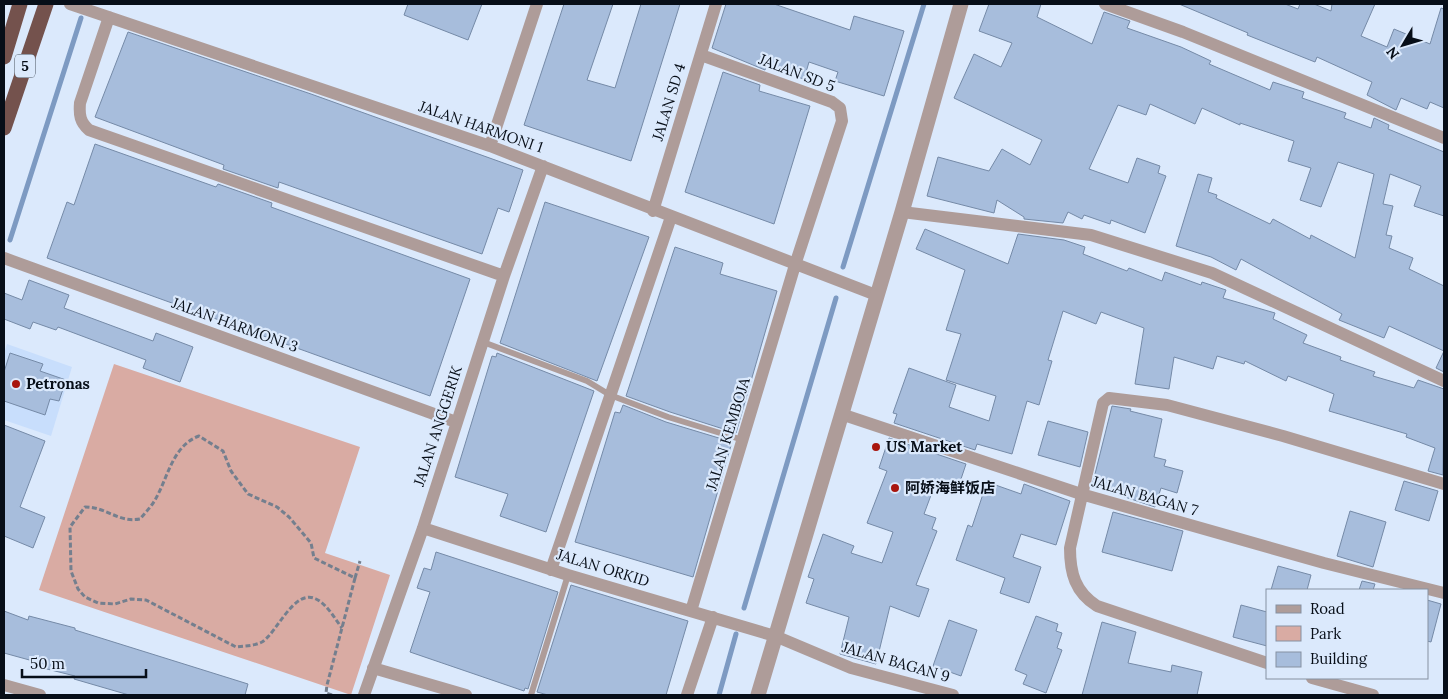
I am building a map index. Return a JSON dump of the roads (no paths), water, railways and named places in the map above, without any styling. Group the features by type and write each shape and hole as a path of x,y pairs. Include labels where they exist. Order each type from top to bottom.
{"highway":[{"name":"5","path":"4,57 20,4"},
{"name":"5","path":"4,128 46,4"}],"street":[{"name":"JALAN HARMONI 1","path":"70,4 490,146 653,211 876,295"},
{"path":"490,146 537,4"},
{"name":"JALAN SD 4","path":"653,211 716,4"},
{"path":"758,695 840,414 902,212 961,4"},
{"path":"1105,4 1183,32 1444,138"},
{"path":"108,17 80,104 82,124 89,130 504,276"},
{"name":"JALAN SD 5","path":"700,55 832,102 840,108 842,121 795,265"},
{"name":"JALAN ANGGERIK","path":"364,695 423,528 482,342 543,166"},
{"path":"902,212 1101,238 1212,274 1444,381"},
{"path":"551,570 671,217"},
{"name":"JALAN HARMONI 3","path":"4,258 456,422"},
{"name":"JALAN KEMBOJA","path":"692,611 795,265"},
{"path":"1266,663 1097,606 1084,598 1076,583 1070,565 1070,548 1103,403 1109,398 1167,405 1283,436 1444,484"},
{"name":"JALAN BAGAN 7","path":"840,414 1081,494 1324,563 1444,593"},
{"name":"JALAN ORKID","path":"423,528 551,570 775,636"},
{"path":"687,695 713,617"},
{"name":"JALAN BAGAN 9","path":"775,636 851,668 954,695"},
{"path":"372,668 466,695"},
{"path":"1316,679 1373,695"},
{"path":"4,685 40,695"}],"lane":[{"path":"482,342 587,381 610,395 668,417 743,440"},
{"path":"530,695 568,575"}],"waterway":[{"path":"843,267 924,4"},
{"path":"10,240 81,18"},
{"path":"744,608 836,298"},
{"path":"719,695 736,634"}],"place":[{"name":"Petronas","path":"16,384"},
{"name":"US Market","path":"876,447"},
{"name":"阿娇海鲜饭店","path":"895,488"}]}
